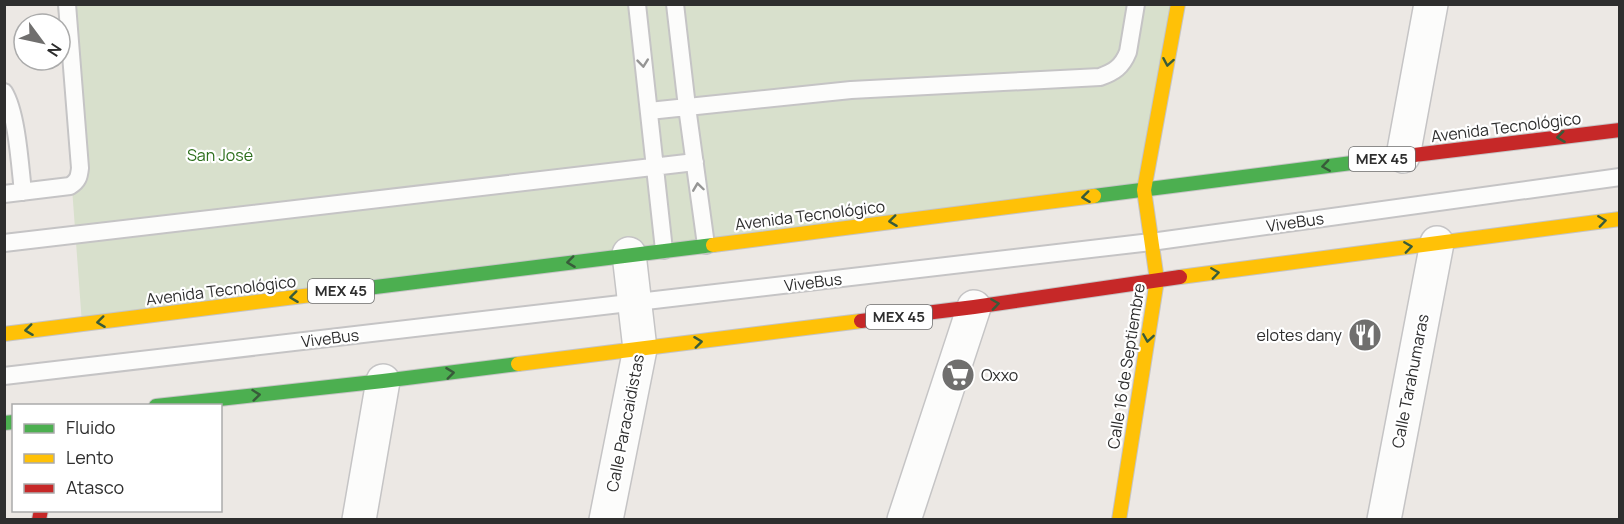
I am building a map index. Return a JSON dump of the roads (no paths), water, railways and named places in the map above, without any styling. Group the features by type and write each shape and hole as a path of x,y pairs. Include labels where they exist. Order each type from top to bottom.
{"main road":[{"name":"Calle 16 de Septiembre","path":"1119,519 1157,280 1144,190 1178,4"},
{"name":"Avenida Tecnológico","path":"4,334 1620,130"},
{"name":"MEX 45","path":"165,404 383,381 974,308 1157,280 1620,219"}],"street":[{"path":"1403,156 1431,4"},
{"name":"Calle Tarahumaras","path":"1384,519 1437,243"},
{"name":"Calle Paracaidistas","path":"606,519 640,349 629,254"},
{"path":"904,519 974,308"},
{"path":"359,519 383,381"}],"lane":[{"path":"4,194 70,186 80,176 67,4"},
{"path":"637,4 664,250"},
{"path":"675,4 706,245"},
{"path":"649,111 851,90 1100,77 1113,72 1125,60 1136,4"},
{"path":"4,92 9,99 13,113 23,192"},
{"path":"4,243 695,162"},
{"name":"ViveBus","path":"4,376 1151,242 1620,177"}],"place":[{"name":"elotes dany","path":"1365,335"},
{"name":"Oxxo","path":"958,375"}],"park label":[{"name":"San José","path":"220,155"}]}
